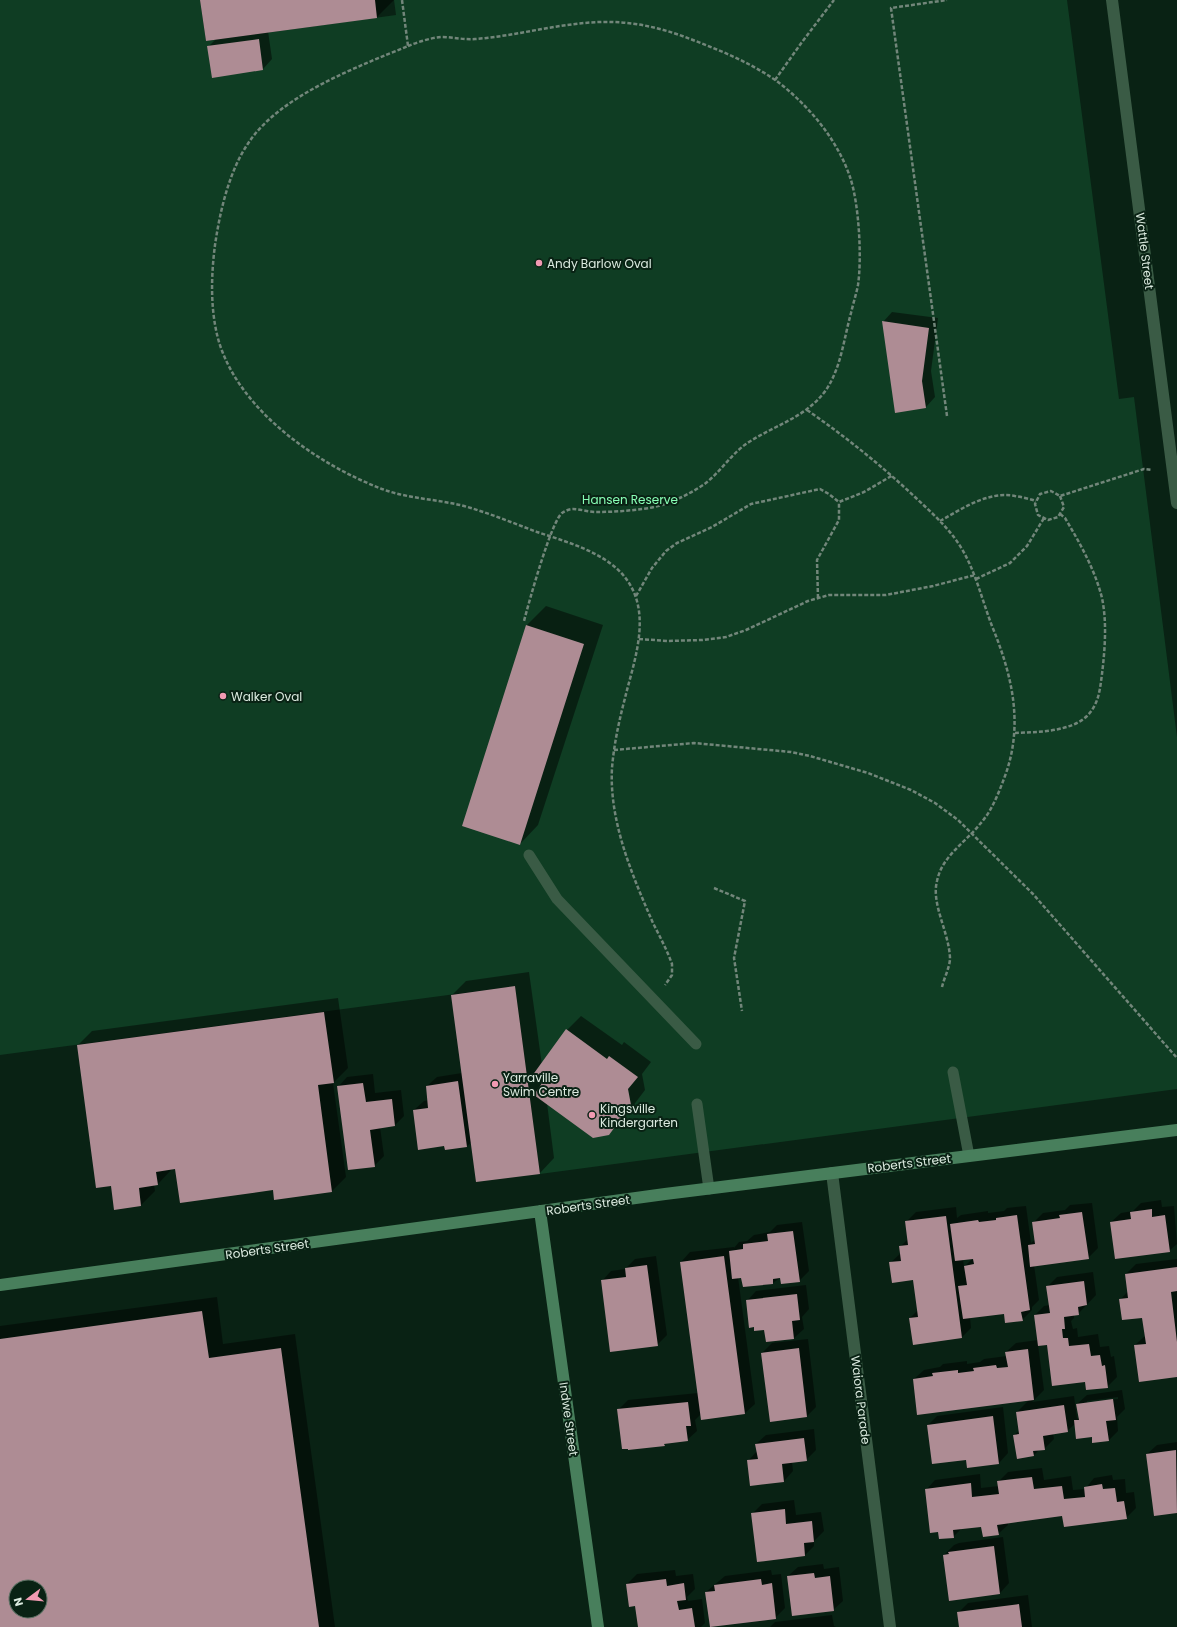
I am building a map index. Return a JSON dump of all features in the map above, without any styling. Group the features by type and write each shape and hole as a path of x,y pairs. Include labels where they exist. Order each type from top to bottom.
{"street":[{"name":"Wattle Street","path":"1112,0 1177,503"},
{"name":"Roberts Street","path":"0,1285 540,1211 1177,1130"},
{"name":"Waiora Parade","path":"832,1173 890,1627"},
{"name":"Indwe Street","path":"540,1211 598,1627"}],"lane":[{"path":"529,855 557,899 696,1044"},
{"path":"954,1072 969,1156"},
{"path":"696,1104 709,1189"}],"path":[{"path":"402,0 408,46"},
{"path":"775,80 834,0"},
{"path":"947,0 891,8 947,416"},
{"path":"524,621 550,536 563,512 569,510 593,512 629,511 660,506 674,501 703,485 746,444 807,410 817,402 833,377 858,286 860,266 858,214 850,177 838,150 824,128 807,108 775,80 745,62 714,48 674,33 638,24 598,22 473,40 442,37 408,46 360,66 310,91 276,114 258,131 241,155 231,180 217,229 213,258 212,282 215,323 219,340 231,371 254,402 293,439 307,450 333,466 383,489 411,498 464,506 550,536 571,543 607,561 620,570 629,582 636,596 639,611 639,638 614,750 612,793 614,808 625,850 644,903 672,964 672,975 653,999"},
{"path":"807,410 838,432 892,475 940,521 962,548 976,577 1000,642 1014,698 1015,733 1005,774 997,795 987,814 972,834 947,859 937,880 935,893 947,937 950,959 942,987"},
{"path":"1060,496 1144,469 1157,471"},
{"path":"839,502 864,492 892,475"},
{"path":"636,596 652,568 666,551 677,543 712,527 751,504 820,490 829,494 839,502"},
{"path":"1051,491 1060,496 1064,507 1058,517 1048,520 1038,515 1035,504 1036,501 1040,494 1051,491"},
{"path":"940,521 973,503 996,496 1015,496 1036,501"},
{"path":"818,598 817,560 838,520 839,502"},
{"path":"1015,733 1055,730 1078,722 1087,716 1098,699 1104,655 1104,616 1102,598 1084,553 1065,518 1060,514"},
{"path":"639,638 668,641 702,640 726,637 746,630 808,601 829,595 886,595 976,577 1010,563 1027,546 1044,518"},
{"path":"614,750 694,743 772,750 810,756 868,773 911,790 935,802 958,820 1033,894 1177,1058"},
{"path":"714,888 745,901 734,958 742,1012"}],"green space":[{"name":"Hansen Reserve","path":"0,0 200,0 206,41 396,15 394,0 1067,0 1119,399 1134,397 1177,737 1177,1089 540,1174 515,986 0,1055"}],"building":[{"path":"200,0 375,0 377,18 206,41"},
{"path":"259,39 263,70 212,78 207,46"},
{"path":"882,321 929,328 922,381 926,408 895,413"},
{"path":"526,625 584,644 520,845 462,826"},
{"name":"Yarraville Swim Centre","path":"515,986 540,1174 476,1182 451,995"},
{"path":"324,1012 334,1083 318,1085 332,1192 274,1200 273,1190 180,1203 175,1169 156,1172 158,1185 139,1188 141,1206 114,1210 111,1186 96,1188 77,1045"},
{"path":"566,1029 607,1059 609,1056 638,1077 628,1089 631,1105 609,1135 593,1138 534,1095 542,1083 532,1076"},
{"path":"458,1081 467,1147 445,1150 444,1146 418,1150 413,1110 428,1108 426,1086"},
{"path":"363,1083 366,1102 392,1099 395,1126 370,1130 375,1167 348,1170 337,1086"},
{"path":"1152,1209 1152,1217 1165,1215 1170,1252 1115,1259 1110,1222 1131,1219 1130,1212"},
{"path":"1082,1212 1089,1259 1030,1267 1028,1245 1035,1244 1032,1222 1060,1218 1059,1215"},
{"path":"1017,1215 1030,1310 1021,1312 1023,1321 1005,1323 1004,1314 963,1319 958,1286 967,1285 964,1266 974,1264 973,1259 955,1261 950,1224 978,1220 979,1222 996,1220 996,1218"},
{"path":"946,1216 962,1338 913,1345 909,1318 918,1317 913,1280 892,1283 889,1262 901,1261 899,1246 908,1245 905,1221"},
{"path":"793,1231 800,1282 781,1284 780,1278 773,1279 773,1284 743,1287 741,1278 732,1279 729,1251 743,1249 743,1244 768,1241 767,1234"},
{"path":"724,1256 745,1414 701,1420 680,1262"},
{"path":"647,1265 658,1346 610,1352 601,1280 626,1277 625,1268"},
{"path":"1177,1267 1177,1291 1171,1292 1177,1342 1177,1377 1139,1382 1134,1345 1146,1344 1142,1318 1122,1320 1119,1299 1128,1298 1125,1274"},
{"path":"1084,1281 1087,1305 1078,1307 1079,1315 1064,1317 1065,1329 1062,1329 1063,1338 1068,1338 1069,1346 1089,1344 1091,1356 1100,1355 1102,1366 1105,1365 1108,1388 1086,1390 1085,1382 1052,1386 1047,1345 1038,1346 1034,1315 1050,1313 1046,1286"},
{"path":"797,1294 800,1320 792,1321 794,1339 766,1342 764,1330 754,1331 754,1327 749,1328 746,1300"},
{"path":"202,1311 209,1358 281,1348 319,1627 0,1627 0,1339"},
{"path":"799,1348 807,1417 770,1422 761,1353"},
{"path":"1028,1349 1034,1400 917,1415 913,1379 933,1376 932,1373 958,1370 958,1373 974,1371 973,1368 996,1365 997,1368 1008,1367 1005,1352"},
{"path":"1113,1399 1116,1420 1106,1421 1109,1441 1092,1443 1092,1437 1076,1439 1074,1420 1079,1420 1076,1404"},
{"path":"688,1402 691,1426 686,1426 688,1441 664,1444 665,1446 628,1450 622,1449 617,1409"},
{"path":"1064,1405 1068,1432 1043,1436 1045,1450 1033,1451 1034,1456 1017,1459 1013,1435 1019,1434 1016,1412"},
{"path":"993,1416 999,1464 967,1468 966,1460 932,1464 927,1425"},
{"path":"804,1438 807,1461 782,1464 784,1482 750,1486 747,1460 758,1459 755,1444"},
{"path":"1176,1450 1177,1513 1154,1516 1146,1454"},
{"path":"1032,1477 1034,1489 1062,1486 1064,1499 1085,1497 1084,1487 1102,1484 1103,1489 1115,1488 1117,1502 1124,1501 1127,1519 1064,1527 1062,1516 997,1525 999,1535 983,1537 981,1527 953,1530 954,1538 939,1539 938,1532 930,1533 925,1489 971,1483 972,1497 999,1494 997,1481"},
{"path":"785,1509 786,1524 812,1521 814,1542 804,1543 805,1556 757,1562 751,1513"},
{"path":"994,1546 1000,1594 949,1601 943,1555 949,1554 948,1552"},
{"path":"814,1573 815,1578 830,1576 834,1611 792,1616 787,1576"},
{"path":"666,1579 667,1586 684,1583 686,1600 677,1601 679,1610 692,1608 695,1627 638,1627 635,1606 629,1607 626,1584"},
{"path":"761,1579 762,1585 772,1583 776,1619 710,1627 705,1592 715,1591 714,1585"},
{"path":"1019,1604 1022,1627 959,1627 957,1612"}],"place":[{"name":"Andy Barlow Oval","path":"539,263"},
{"name":"Walker Oval","path":"223,696"},
{"name":"Yarraville Swim Centre","path":"495,1084"},
{"name":"Kingsville Kindergarten","path":"592,1115"}]}
